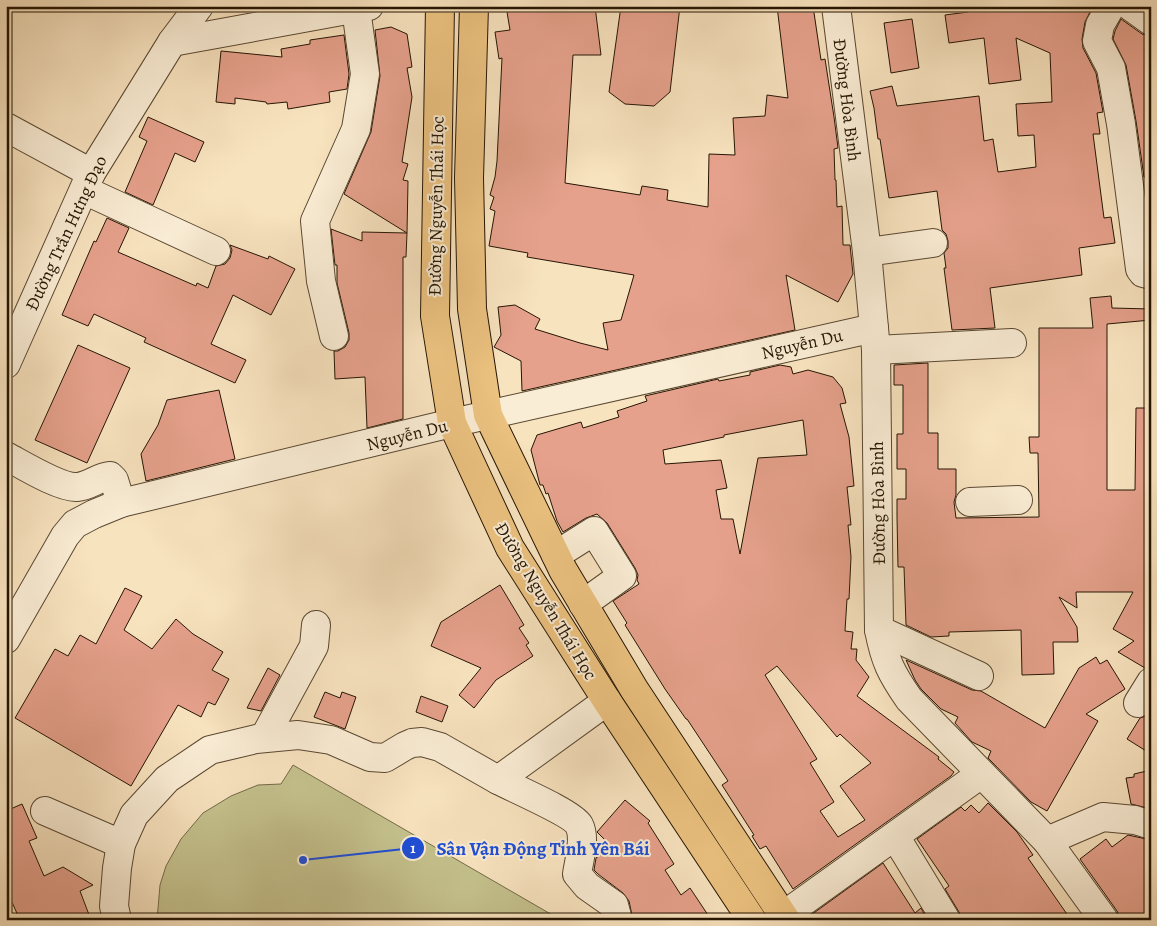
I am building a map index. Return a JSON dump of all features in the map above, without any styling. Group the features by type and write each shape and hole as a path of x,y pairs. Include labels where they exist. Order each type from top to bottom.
{"main road":[{"name":"Đường Nguyễn Thái Học","path":"440,6 435,316 452,424 510,548 607,701 752,920"},
{"name":"Đường Nguyễn Thái Học","path":"474,6 469,178 472,309 488,415 556,555 583,604 634,688 785,918"}],"street":[{"name":"Đường Trần Hưng Đạo","path":"6,364 87,181 172,42 199,6"},
{"name":"Đường Hòa Bình","path":"836,6 867,252 875,339 879,630 884,655 894,678 909,699 1047,840 1104,920"},
{"path":"1111,6 1100,25 1097,41 1111,68 1121,124 1140,269 1143,273 1151,274"},
{"path":"1130,6 1151,22"},
{"path":"172,42 363,7 364,74 356,128 315,220 321,281 334,336"},
{"path":"6,127 87,181 216,251"},
{"path":"867,252 933,243"},
{"name":"Nguyễn Du","path":"6,639 65,536 76,524 121,503 488,415 875,339 1012,344"},
{"path":"6,456 67,486 89,485 110,476 114,480 121,503"},
{"path":"970,502 1018,500"},
{"path":"556,555 594,532 622,576 583,604"},
{"path":"264,738 314,646 316,625"},
{"path":"879,630 979,676"},
{"path":"498,780 607,701"},
{"path":"117,920 114,906 121,844 134,815 167,779 210,750 264,738 298,735 332,740 370,757 385,758 412,743 422,742 440,747 498,780 566,814 578,824 582,837 577,874 587,886 614,905 618,920"},
{"path":"785,918 981,774"},
{"path":"45,812 121,844"},
{"path":"1047,840 1103,817 1135,820 1151,825"},
{"path":"895,836 946,920"}],"shaded area":[{"path":"293,765 561,920 157,920 160,885 166,866 181,839 203,813 231,796 258,785 281,784"}],"building":[{"path":"513,6 595,6 601,55 573,55 565,183 640,195 642,186 668,190 667,200 708,207 709,154 735,155 733,118 765,116 767,95 788,98 777,6 813,6 821,60 825,59 838,148 834,149 837,207 842,206 843,245 850,245 853,274 838,302 786,275 795,330 522,391 521,361 494,347 501,335 498,307 515,305 540,319 535,329 608,350 603,323 621,320 634,275 527,257 528,253 489,246 495,211 490,209 494,197 490,195 497,161 502,58 499,59 495,32 510,30 507,12 514,11"},
{"path":"621,6 680,6 670,92 654,106 625,104 609,92"},
{"path":"968,6 1093,6 1085,22 1082,39 1083,48 1096,73 1103,112 1097,113 1100,134 1093,134 1104,218 1111,217 1115,243 1079,248 1082,275 990,288 995,328 952,330 944,268 946,268 944,253 948,248 948,241 946,234 942,230 937,191 889,198 870,91 892,86 897,106 979,96 984,141 993,139 998,172 1036,167 1034,135 1018,136 1016,104 1052,102 1050,53 1016,38 1021,80 989,84 984,38 949,43 945,15 968,12"},
{"path":"912,19 919,68 891,73 884,23"},
{"path":"1121,19 1142,34 1151,36 1151,176 1144,177 1126,65 1113,39"},
{"path":"391,27 407,34 412,67 407,68 412,97 402,162 408,164 403,180 408,181 407,233 344,194 371,132 380,76 375,30"},
{"path":"344,35 349,74 347,89 329,92 330,102 288,109 287,102 267,104 266,102 235,98 235,104 216,102 221,51 282,57 281,49 310,44 310,40"},
{"path":"148,117 204,142 195,162 175,153 153,205 125,192 147,141 139,137"},
{"path":"107,218 129,228 118,252 196,286 197,283 208,288 216,266 225,264 230,258 232,250 230,245 268,259 269,256 295,269 271,315 233,295 211,344 246,360 235,383 144,342 146,338 94,314 88,326 62,315 94,241 96,242"},
{"path":"331,229 362,241 362,232 407,233 406,257 403,257 403,419 367,428 365,377 335,379 334,351 345,347 349,340 349,333 337,283 337,265 335,265"},
{"path":"1111,296 1112,308 1151,309 1151,320 1107,324 1107,490 1135,490 1136,408 1151,408 1151,666 1145,668 1118,652 1134,641 1113,629 1133,592 1076,592 1077,608 1059,597 1077,627 1078,642 1053,642 1054,674 1022,675 1021,630 949,632 949,636 931,637 906,625 904,567 898,567 897,517 897,499 906,499 906,469 897,469 897,434 903,434 903,385 894,385 894,365 928,363 928,433 938,433 938,469 956,469 956,495 954,502 956,518 1039,517 1038,453 1030,453 1029,437 1039,437 1039,328 1093,328 1090,298"},
{"path":"78,345 130,368 87,463 35,440"},
{"path":"780,365 791,367 793,374 808,370 833,377 842,388 846,403 840,404 849,437 854,486 847,487 851,525 848,525 851,557 845,631 853,632 851,649 857,649 856,660 869,677 857,696 939,757 938,759 954,772 793,889 766,846 760,849 752,836 754,835 722,785 728,781 665,689 625,625 627,623 613,601 639,584 635,568 607,523 597,514 586,518 563,532 557,521 548,493 546,494 543,485 540,485 531,450 537,435 581,422 583,428 619,417 617,411 647,401 645,396 718,379 719,381 750,375 750,372","holes":["803,420 807,455 758,458 740,554 733,519 721,519 716,490 727,488 721,460 665,464 663,450 724,437 724,435","777,666 837,737 840,734 871,763 840,786 865,820 838,837 820,811 834,802 810,763 817,759 765,675"]},
{"path":"219,390 235,459 146,481 141,454 158,425 167,400"},
{"path":"500,585 524,625 519,628 529,643 526,645 533,656 496,680 474,708 459,695 481,668 431,646 441,622"},
{"path":"125,588 142,596 124,630 152,649 176,619 193,634 223,652 212,670 229,679 215,705 208,702 201,717 178,705 131,786 15,718 55,649 68,656 80,635 96,644"},
{"path":"1096,657 1100,664 1107,660 1125,689 1086,714 1098,721 1047,811 1031,802 988,758 991,751 972,742 955,723 958,717 941,709 921,689 906,660 972,690 981,691 1045,728 1079,668"},
{"path":"268,668 280,675 261,711 247,708"},
{"path":"325,692 340,698 342,692 356,697 345,729 314,717"},
{"path":"421,696 448,706 442,722 416,712"},
{"path":"1151,712 1151,754 1127,739 1140,718"},
{"path":"1151,770 1151,809 1131,804 1126,778"},
{"path":"625,800 650,821 648,823 674,864 665,870 681,895 690,888 708,915 691,920 654,920 650,914 641,920 633,920 629,901 623,893 594,870 596,858 612,847 597,832"},
{"path":"988,803 1017,832 1033,855 1028,858 1071,920 962,920 945,889 949,886 917,839 961,807 965,811 971,805 979,813"},
{"path":"22,804 37,838 29,841 44,876 63,867 93,885 80,891 91,920 20,920 6,889 6,811"},
{"path":"1128,835 1151,840 1151,920 1121,920 1117,911 1080,859 1106,839 1112,847"},
{"path":"883,863 915,913 921,908 927,919 814,920 811,915"}],"place":[{"name":"Sân Vận Động Tỉnh Yên Bái","path":"303,860"}]}
